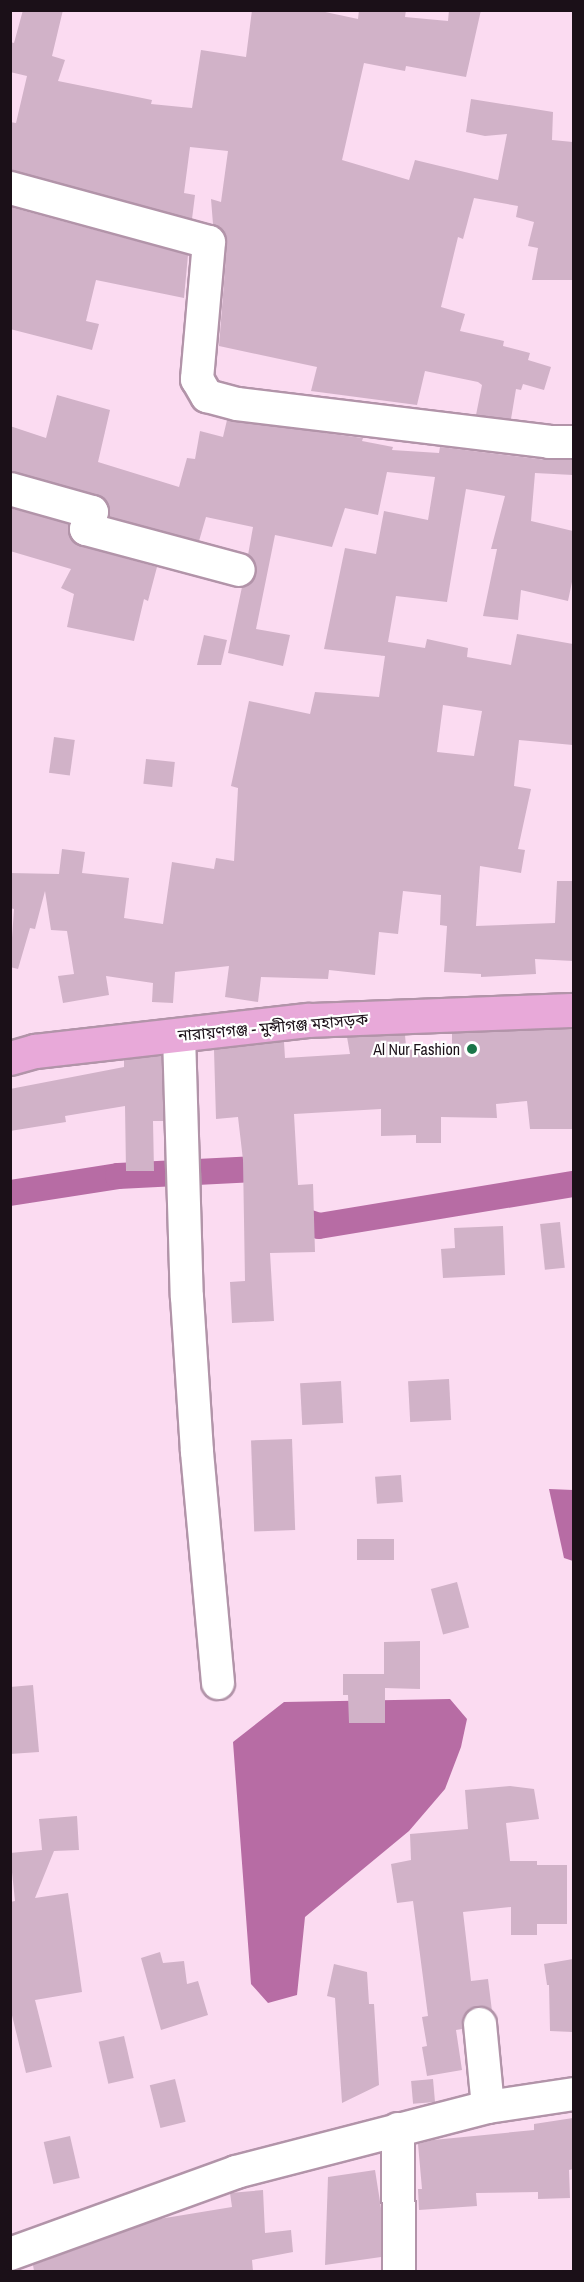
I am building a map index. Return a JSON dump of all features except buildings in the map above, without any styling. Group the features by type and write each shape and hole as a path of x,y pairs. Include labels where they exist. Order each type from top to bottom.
{"main road":[{"name":"নারায়ণগঞ্জ - মুন্সীগঞ্জ মহাসড়ক","path":"10,1058 35,1051 309,1020 573,1010"}],"street":[{"path":"10,188 209,242 197,379 207,396 237,404 549,442 573,442"},
{"path":"10,489 92,512 86,529 239,570"},
{"path":"179,1035 197,1452 218,1683"},
{"path":"480,2024 488,2107"},
{"path":"10,2254 236,2172 488,2107 573,2094"},
{"path":"398,2129 399,2271"}],"shaded area":[{"path":"549,1489 573,1490 573,1561 564,1558"},
{"path":"450,1699 467,1719 461,1747 445,1789 409,1831 305,1917 297,1995 268,2003 251,1984 233,1742 284,1702"}],"waterway":[{"path":"10,1193 118,1176 257,1169 274,1211 319,1226 574,1184"}],"place":[{"name":"Al Nur Fashion","path":"472,1049"}]}
